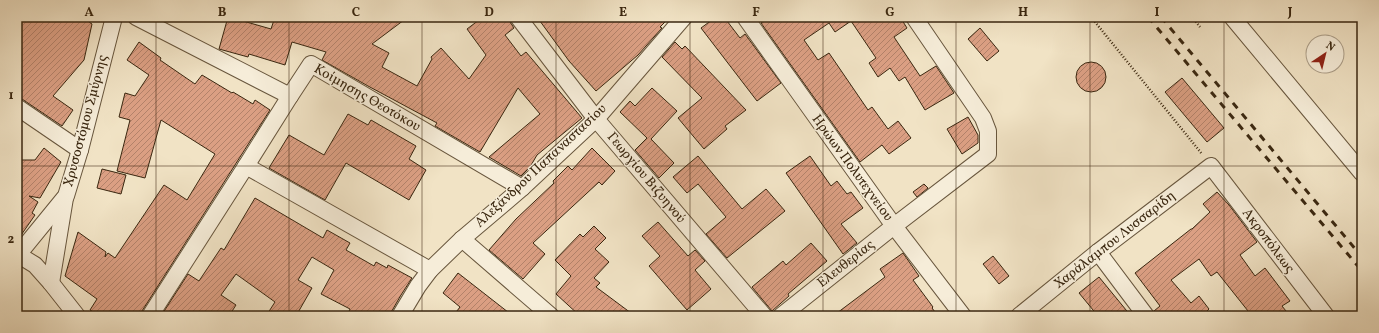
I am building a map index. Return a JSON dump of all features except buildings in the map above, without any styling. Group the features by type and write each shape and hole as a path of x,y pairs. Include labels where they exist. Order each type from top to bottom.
{"street":[{"name":"Χρυσοστόμου Σμύρνης","path":"18,255 66,196 80,150 114,17"},
{"path":"136,17 290,96 150,316"},
{"name":"Γεωργίου Βιζυηνού","path":"518,17 596,119 764,316"},
{"name":"Αλεξάνδρου Παπαναστασίου","path":"400,316 418,286 430,270 462,239 522,188 596,119 684,17"},
{"name":"Ηρώων Πολυτεχνείου","path":"744,17 894,226 963,316"},
{"name":"Ελευθερίας","path":"781,316 894,226 988,154 988,131 983,118 914,17"},
{"path":"1232,17 1362,174"},
{"name":"Κοίμησης Θεοτόκου","path":"290,96 311,64 522,188"},
{"path":"17,107 80,150"},
{"path":"246,166 430,270"},
{"name":"Χαράλαμπου Λυσσαρίδη","path":"1019,316 1098,252 1211,166"},
{"name":"Ακροπόλεως","path":"1211,166 1326,316"},
{"path":"51,283 66,196"},
{"path":"462,239 551,316"},
{"path":"1098,252 1146,316"},
{"path":"18,255 34,265 51,283 77,316"}],"path":[{"path":"1091,17 1211,166"},
{"path":"1192,17 1200,27"}],"railway":[{"path":"1148,17 1362,271"},
{"path":"1161,17 1362,257"}]}
